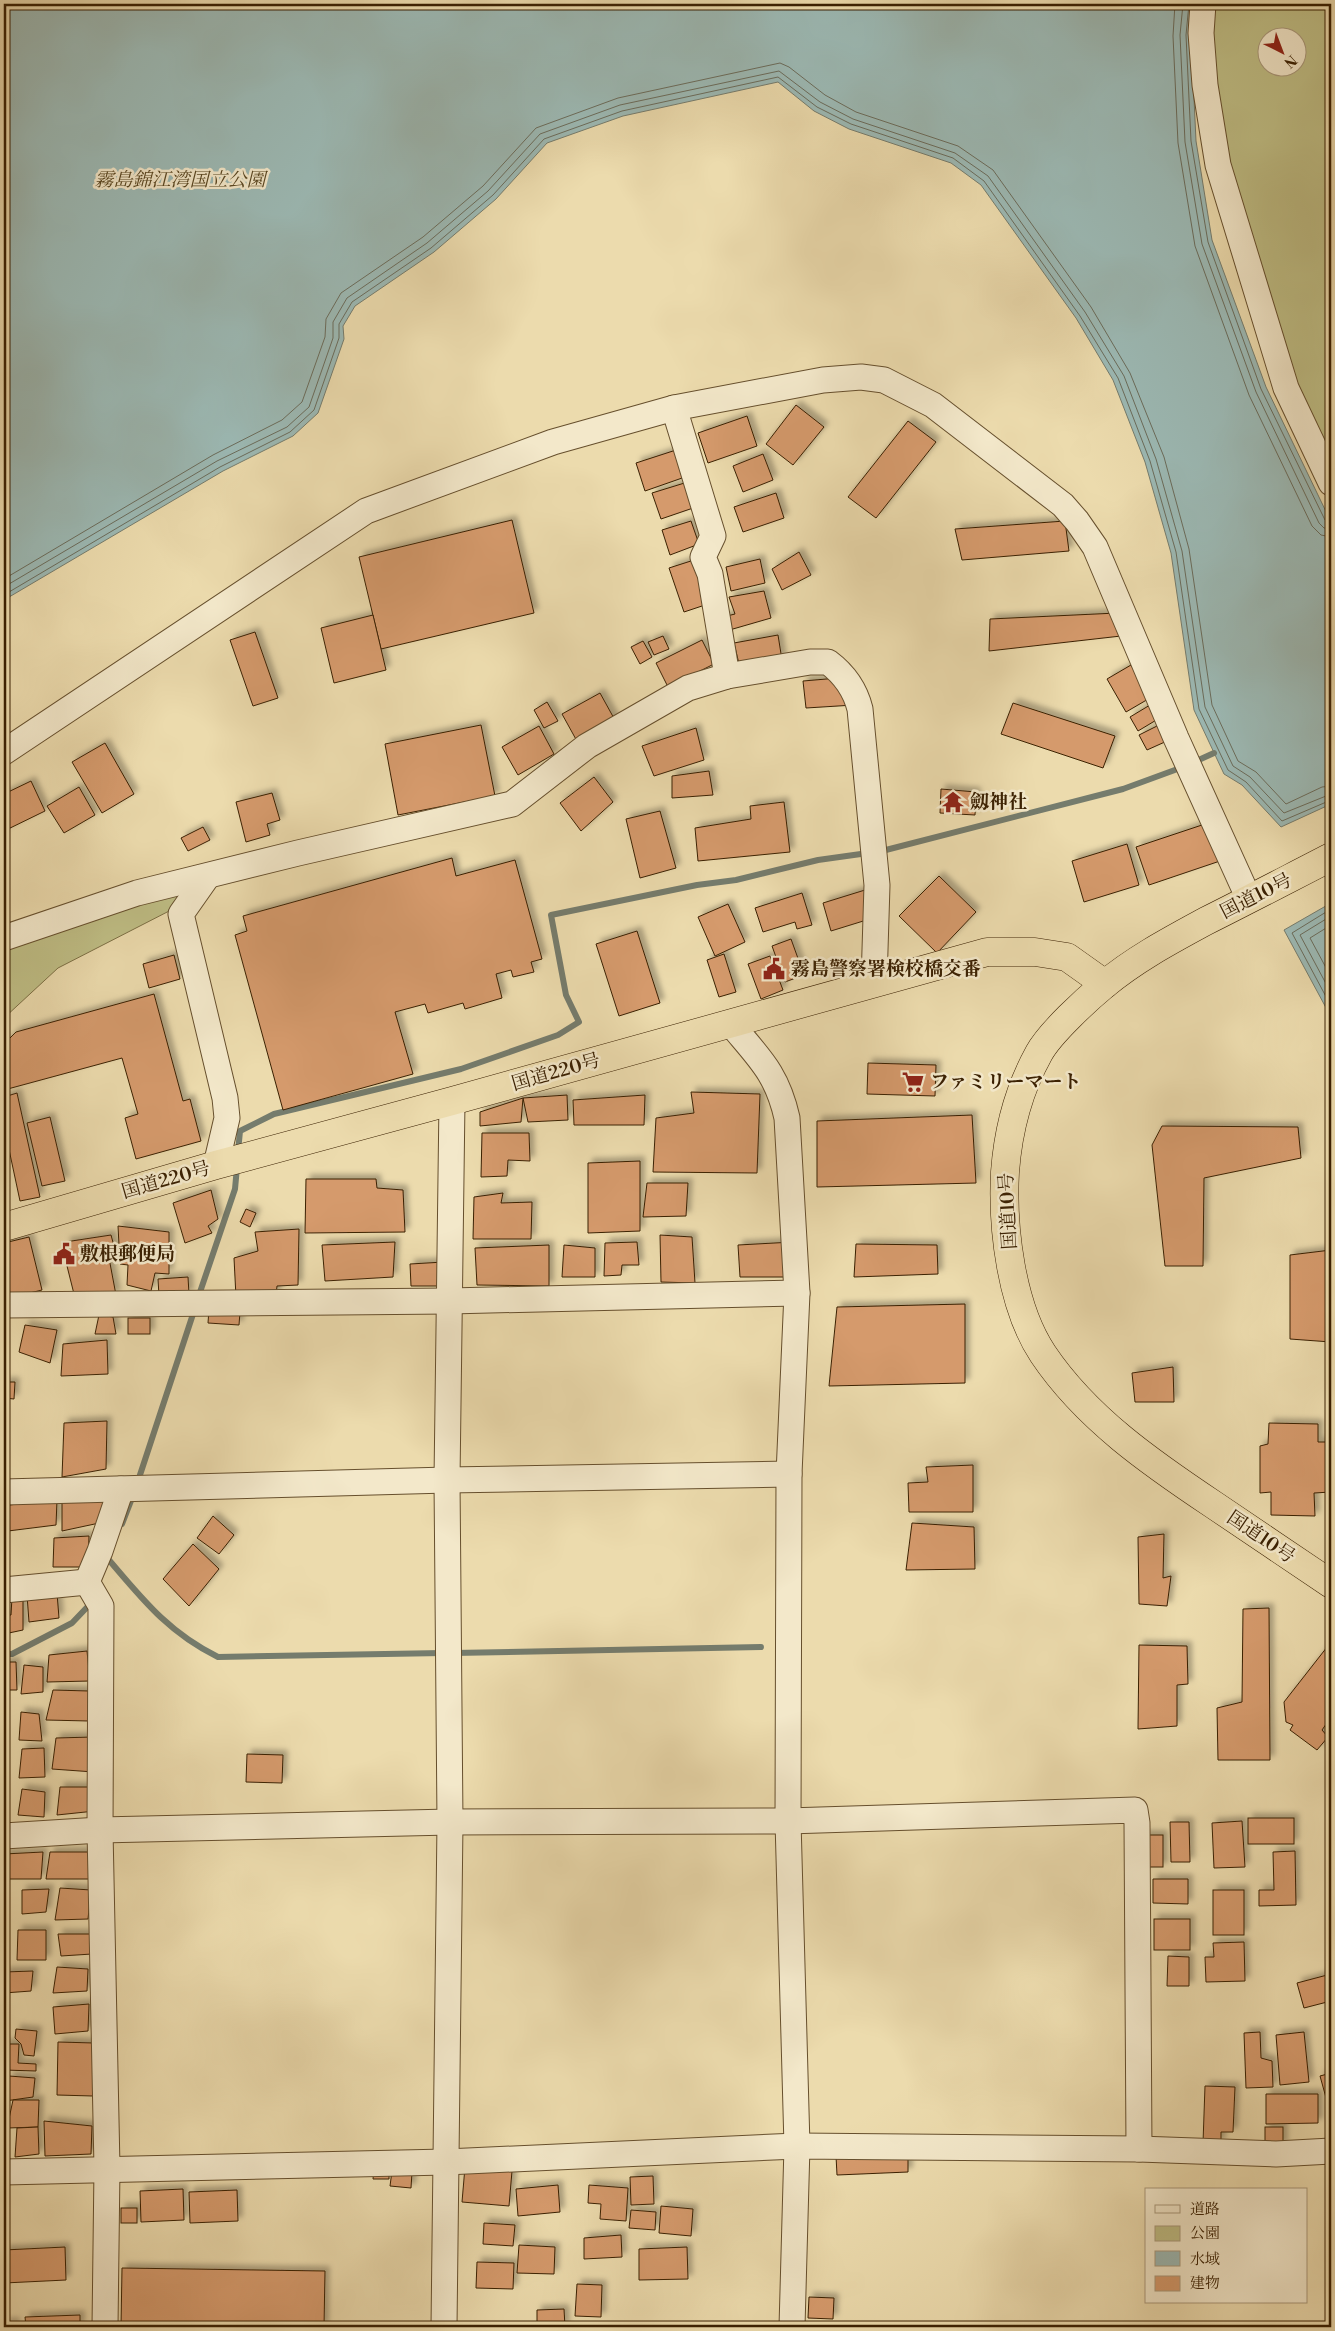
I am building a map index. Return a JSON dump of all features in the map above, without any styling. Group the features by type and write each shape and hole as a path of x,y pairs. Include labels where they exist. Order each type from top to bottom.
{"highway":[{"name":"国道10号","path":"1331,857 1164,943 1105,984 1075,1011 1040,1051 1020,1096 1007,1146 1004,1202 1011,1266 1025,1314 1042,1352 1074,1394 1112,1431 1156,1466 1331,1584"},
{"name":"国道220号","path":"4,1227 216,1165 452,1102 874,982 987,952 1035,952 1066,958 1105,984"}],"street":[{"path":"1204,4 1201,33 1205,85 1218,165 1286,388 1331,483"},
{"path":"4,752 366,511 553,442 674,408 781,386 861,377 884,380 934,405 1063,506 1077,521 1095,547 1176,738 1205,800 1256,895"},
{"path":"674,408 713,536 703,557 710,574 727,676"},
{"path":"4,938 137,893 298,853 512,804 587,746 688,688 727,676 810,662 828,662 848,681 857,698 860,709 877,885 874,982"},
{"path":"206,877 180,914 225,1098 227,1118 216,1165"},
{"path":"730,1023 771,1073 782,1094 787,1118 797,1293 789,1474 788,1821 797,2146 792,2327"},
{"path":"444,2327 450,1822 447,1480 452,1102"},
{"path":"4,1305 450,1301 797,1293"},
{"path":"4,1492 447,1480 789,1474"},
{"path":"87,1582 100,1551 121,1489"},
{"path":"4,1590 87,1582"},
{"path":"87,1582 101,1606 100,1830 107,2168 105,2327"},
{"path":"4,1836 100,1830 450,1822 788,1821 1135,1810 1137,1823 1139,2149"},
{"path":"4,2172 107,2168 446,2162 797,2146 1139,2149 1276,2154 1331,2151"}],"green space":[{"path":"1214,4 1331,4 1331,466 1302,405 1231,170 1217,100 1213,56"},
{"path":"185,889 175,908 58,968 4,1018 4,946"}],"water":[{"name":"霧島錦江湾国立公園","path":"4,4 1194,4 1191,35 1196,141 1212,240 1266,387 1331,522 1331,804 1281,827 1242,785 1224,774 1194,710 1171,553 1145,462 1113,380 1076,318 981,185 951,163 849,129 814,111 778,82 623,116 547,143 496,199 434,252 355,306 343,326 344,339 318,413 293,436 223,471 4,600"},
{"path":"1331,903 1331,1017 1284,930"}],"building":[{"path":"796,405 824,427 793,465 766,444"},
{"path":"747,416 757,446 708,463 698,433"},
{"path":"908,421 936,442 876,518 848,497"},
{"path":"676,450 685,477 645,491 636,463"},
{"path":"763,454 773,480 743,492 733,466"},
{"path":"691,481 699,506 661,519 652,493"},
{"path":"776,493 784,518 743,532 734,507"},
{"path":"512,520 534,613 381,649 359,557"},
{"path":"691,521 699,544 670,555 662,530"},
{"path":"1065,521 1069,551 962,560 955,529"},
{"path":"799,552 811,575 782,590 772,569"},
{"path":"760,559 765,583 731,591 726,567"},
{"path":"694,560 708,604 684,612 669,568"},
{"path":"764,591 771,618 726,631 723,617 735,614 729,597"},
{"path":"1117,613 1121,636 989,651 990,619"},
{"path":"373,615 386,670 334,683 321,628"},
{"path":"255,632 278,698 253,706 230,640"},
{"path":"778,635 782,660 740,668 734,643"},
{"path":"663,636 669,649 654,655 648,642"},
{"path":"702,640 714,664 668,687 656,663"},
{"path":"643,641 652,657 640,664 631,647"},
{"path":"1131,665 1150,698 1126,712 1107,679"},
{"path":"850,677 854,705 806,708 803,681"},
{"path":"600,693 616,722 578,743 562,714"},
{"path":"547,702 558,721 544,728 534,710"},
{"path":"1013,703 1115,736 1103,768 1001,734"},
{"path":"1150,705 1158,719 1138,731 1130,717"},
{"path":"481,725 495,796 398,815 385,744"},
{"path":"1159,725 1167,741 1147,750 1139,735"},
{"path":"539,726 554,754 518,775 502,747"},
{"path":"696,728 704,760 654,776 642,746"},
{"path":"105,743 134,794 102,813 72,762"},
{"path":"709,771 713,795 672,798 672,776"},
{"path":"594,777 613,802 581,831 560,803"},
{"path":"31,781 45,811 4,831 4,794"},
{"path":"79,787 95,815 64,833 47,806"},
{"path":"941,789 976,792 975,815 940,813"},
{"path":"272,793 280,820 267,824 270,835 246,842 236,802"},
{"path":"784,802 790,852 698,861 695,828 751,819 750,806"},
{"path":"660,811 676,868 640,878 626,819"},
{"path":"1208,823 1220,861 1149,885 1136,847"},
{"path":"203,827 210,840 188,851 181,838"},
{"path":"1127,844 1139,885 1084,902 1072,861"},
{"path":"452,858 456,876 515,860 542,959 531,962 534,972 513,977 511,970 496,974 502,998 465,1009 463,1003 428,1013 425,1004 395,1012 413,1074 283,1110 235,935 247,931 243,916"},
{"path":"939,876 976,912 937,953 899,916"},
{"path":"865,890 873,918 831,931 823,903"},
{"path":"802,893 812,925 797,929 795,922 763,932 755,908"},
{"path":"728,904 745,942 715,956 698,917"},
{"path":"637,931 660,1003 619,1016 596,944"},
{"path":"791,939 804,975 785,982 772,946"},
{"path":"724,954 736,992 719,997 707,960"},
{"path":"174,955 180,979 149,988 143,964"},
{"path":"770,956 783,990 761,999 748,964"},
{"path":"154,994 183,1101 190,1099 201,1141 136,1159 125,1118 138,1114 122,1058 4,1090 4,1044 16,1032"},
{"path":"868,1063 936,1065 935,1096 867,1094"},
{"path":"691,1092 760,1094 757,1173 653,1172 656,1118 694,1113"},
{"path":"17,1093 40,1197 20,1201 4,1126 4,1097"},
{"path":"567,1095 568,1120 528,1122 523,1098"},
{"path":"645,1095 644,1125 574,1125 573,1100"},
{"path":"523,1098 521,1122 480,1126 480,1112"},
{"path":"972,1115 976,1183 817,1187 817,1121"},
{"path":"50,1117 65,1181 42,1186 27,1123"},
{"path":"1162,1126 1298,1127 1301,1158 1204,1178 1203,1266 1165,1266 1152,1145"},
{"path":"482,1133 529,1133 530,1161 508,1160 507,1176 481,1177"},
{"path":"640,1161 640,1231 588,1233 588,1163"},
{"path":"306,1179 376,1179 377,1188 403,1190 405,1232 305,1233"},
{"path":"647,1183 688,1183 686,1216 643,1217"},
{"path":"211,1190 218,1219 208,1226 212,1233 185,1243 173,1203"},
{"path":"503,1193 501,1203 532,1202 531,1239 473,1239 474,1197"},
{"path":"246,1209 256,1213 250,1227 240,1222"},
{"path":"118,1226 169,1232 169,1274 155,1273 151,1291 127,1285 128,1265 120,1264"},
{"path":"299,1229 298,1285 277,1286 276,1295 236,1297 234,1258 258,1251 255,1232"},
{"path":"111,1235 117,1257 109,1258 116,1295 75,1298 67,1266 75,1263 65,1242"},
{"path":"660,1235 692,1237 695,1283 661,1282"},
{"path":"29,1237 42,1290 5,1299 4,1243"},
{"path":"395,1242 393,1277 325,1281 322,1245"},
{"path":"637,1242 639,1265 622,1265 621,1275 604,1276 605,1243"},
{"path":"793,1242 790,1277 740,1277 738,1245"},
{"path":"856,1244 937,1245 938,1274 854,1277"},
{"path":"549,1245 549,1286 477,1285 475,1248"},
{"path":"564,1245 595,1248 595,1277 562,1277"},
{"path":"1331,1250 1331,1342 1290,1339 1290,1255"},
{"path":"444,1262 443,1286 411,1286 410,1264"},
{"path":"188,1277 189,1294 159,1296 158,1279"},
{"path":"965,1304 965,1383 829,1386 837,1307"},
{"path":"209,1309 240,1312 239,1325 208,1323"},
{"path":"99,1315 113,1317 116,1334 95,1334"},
{"path":"128,1318 150,1318 150,1334 128,1334"},
{"path":"25,1325 57,1330 50,1363 19,1352"},
{"path":"107,1340 108,1374 61,1376 63,1344"},
{"path":"1173,1367 1174,1402 1135,1402 1132,1373"},
{"path":"4,1382 15,1382 14,1399 4,1398"},
{"path":"107,1421 106,1469 62,1477 64,1423"},
{"path":"1269,1423 1318,1424 1318,1442 1331,1442 1331,1492 1314,1493 1315,1516 1271,1515 1271,1492 1260,1493 1260,1446 1268,1444"},
{"path":"973,1465 973,1512 909,1512 908,1483 928,1482 926,1467"},
{"path":"106,1496 104,1522 62,1531 62,1502"},
{"path":"57,1500 56,1525 8,1531 9,1505"},
{"path":"213,1516 234,1535 219,1554 197,1538"},
{"path":"912,1523 974,1527 975,1569 906,1570"},
{"path":"1164,1534 1163,1578 1171,1576 1167,1606 1139,1604 1138,1537"},
{"path":"89,1536 88,1567 53,1567 54,1538"},
{"path":"193,1544 219,1569 189,1606 163,1579"},
{"path":"57,1593 59,1618 29,1622 27,1595"},
{"path":"12,1597 23,1597 23,1630 4,1634 4,1615 11,1615"},
{"path":"1269,1608 1270,1760 1218,1760 1217,1708 1242,1702 1243,1609"},
{"path":"1331,1642 1331,1717 1322,1730 1328,1737 1317,1750 1290,1730 1293,1725 1286,1722 1284,1702"},
{"path":"1139,1645 1187,1646 1188,1684 1177,1685 1177,1726 1138,1729"},
{"path":"87,1651 90,1681 47,1682 49,1655"},
{"path":"4,1662 16,1662 17,1690 4,1690"},
{"path":"24,1665 43,1667 43,1692 21,1694"},
{"path":"53,1690 89,1691 89,1721 46,1720"},
{"path":"21,1712 39,1714 42,1741 19,1740"},
{"path":"93,1737 94,1772 52,1769 56,1738"},
{"path":"44,1748 45,1777 19,1778 22,1749"},
{"path":"247,1754 283,1755 282,1783 246,1782"},
{"path":"60,1787 93,1787 95,1811 57,1815"},
{"path":"22,1789 45,1792 44,1817 18,1815"},
{"path":"1248,1818 1294,1818 1294,1844 1248,1844"},
{"path":"1242,1821 1245,1867 1214,1868 1212,1823"},
{"path":"1170,1822 1189,1822 1190,1862 1171,1862"},
{"path":"1142,1835 1163,1835 1163,1867 1142,1867"},
{"path":"1295,1851 1296,1905 1259,1906 1259,1890 1274,1890 1273,1852"},
{"path":"43,1852 41,1879 4,1879 4,1854"},
{"path":"50,1852 95,1852 93,1879 46,1879"},
{"path":"1153,1879 1188,1879 1188,1904 1153,1903"},
{"path":"60,1888 91,1890 88,1919 55,1920"},
{"path":"49,1889 46,1912 22,1914 22,1890"},
{"path":"1213,1890 1244,1890 1244,1935 1213,1935"},
{"path":"1154,1919 1190,1919 1190,1950 1154,1950"},
{"path":"18,1930 46,1930 46,1960 17,1960"},
{"path":"58,1934 92,1934 92,1954 61,1956"},
{"path":"1244,1942 1245,1981 1206,1982 1205,1957 1214,1957 1213,1943"},
{"path":"1168,1956 1189,1957 1189,1986 1167,1986"},
{"path":"57,1967 88,1969 87,1991 53,1993"},
{"path":"33,1971 31,1991 4,1993 4,1972"},
{"path":"1331,1974 1331,2001 1304,2008 1297,1983"},
{"path":"89,2004 88,2031 55,2034 53,2007"},
{"path":"16,2029 37,2031 34,2056 24,2055 21,2044 15,2038"},
{"path":"1260,2032 1261,2058 1272,2061 1273,2087 1246,2088 1244,2033"},
{"path":"1304,2032 1309,2082 1280,2085 1276,2035"},
{"path":"58,2042 94,2043 93,2096 57,2095"},
{"path":"4,2044 19,2044 18,2063 36,2064 36,2071 4,2070"},
{"path":"1331,2073 1331,2104 1328,2105 1320,2076"},
{"path":"9,2076 35,2078 33,2097 5,2101"},
{"path":"1205,2086 1235,2087 1233,2132 1221,2132 1221,2143 1203,2143"},
{"path":"1266,2094 1318,2094 1318,2123 1266,2124"},
{"path":"13,2100 39,2100 38,2127 7,2128"},
{"path":"44,2121 92,2126 91,2154 45,2156"},
{"path":"38,2127 39,2154 15,2157 17,2128"},
{"path":"1265,2127 1283,2127 1283,2146 1265,2146"},
{"path":"908,2153 908,2172 837,2175 836,2156"},
{"path":"465,2167 512,2171 509,2206 462,2202"},
{"path":"374,2169 389,2169 389,2179 373,2179"},
{"path":"392,2171 412,2172 411,2188 390,2186"},
{"path":"653,2176 654,2204 631,2205 630,2177"},
{"path":"558,2185 560,2212 518,2216 516,2189"},
{"path":"589,2185 628,2188 626,2221 600,2219 601,2204 588,2203"},
{"path":"183,2189 184,2220 141,2222 140,2191"},
{"path":"237,2190 238,2221 190,2223 189,2192"},
{"path":"661,2206 693,2209 691,2236 659,2233"},
{"path":"121,2208 137,2208 137,2223 121,2223"},
{"path":"631,2210 656,2212 655,2230 629,2228"},
{"path":"484,2223 515,2225 513,2246 483,2244"},
{"path":"621,2235 622,2257 584,2259 584,2238"},
{"path":"519,2245 555,2247 554,2274 517,2273"},
{"path":"65,2247 66,2280 4,2283 4,2250"},
{"path":"687,2247 688,2279 639,2280 639,2249"},
{"path":"477,2262 514,2263 513,2289 476,2288"},
{"path":"122,2268 325,2271 324,2327 121,2327"},
{"path":"577,2284 602,2285 601,2317 575,2316"},
{"path":"809,2297 834,2298 833,2319 808,2318"},
{"path":"564,2309 565,2327 537,2326 537,2310"},
{"path":"80,2315 80,2327 26,2327 25,2317"},
{"path":"15,2322 15,2327 4,2327 4,2323"}],"waterway":[{"path":"1192,763 1214,753"},
{"path":"878,852 1123,789 1183,767"},
{"path":"238,1152 240,1131 274,1114 461,1069 558,1035 579,1022 566,995 551,915 697,885 736,880 818,860 868,853"},
{"path":"198,1298 235,1189 237,1167"},
{"path":"137,1484 195,1308"},
{"path":"122,1524 134,1493"},
{"path":"109,1560 158,1615 185,1637 218,1657 443,1653"},
{"path":"4,1654 12,1654 72,1623 93,1601"},
{"path":"453,1653 761,1647"}],"place":[{"name":"劔神社","path":"953,802"},
{"name":"霧島警察署検校橋交番","path":"774,969"},
{"name":"ファミリーマート","path":"913,1082"},
{"name":"敷根郵便局","path":"64,1254"}]}
